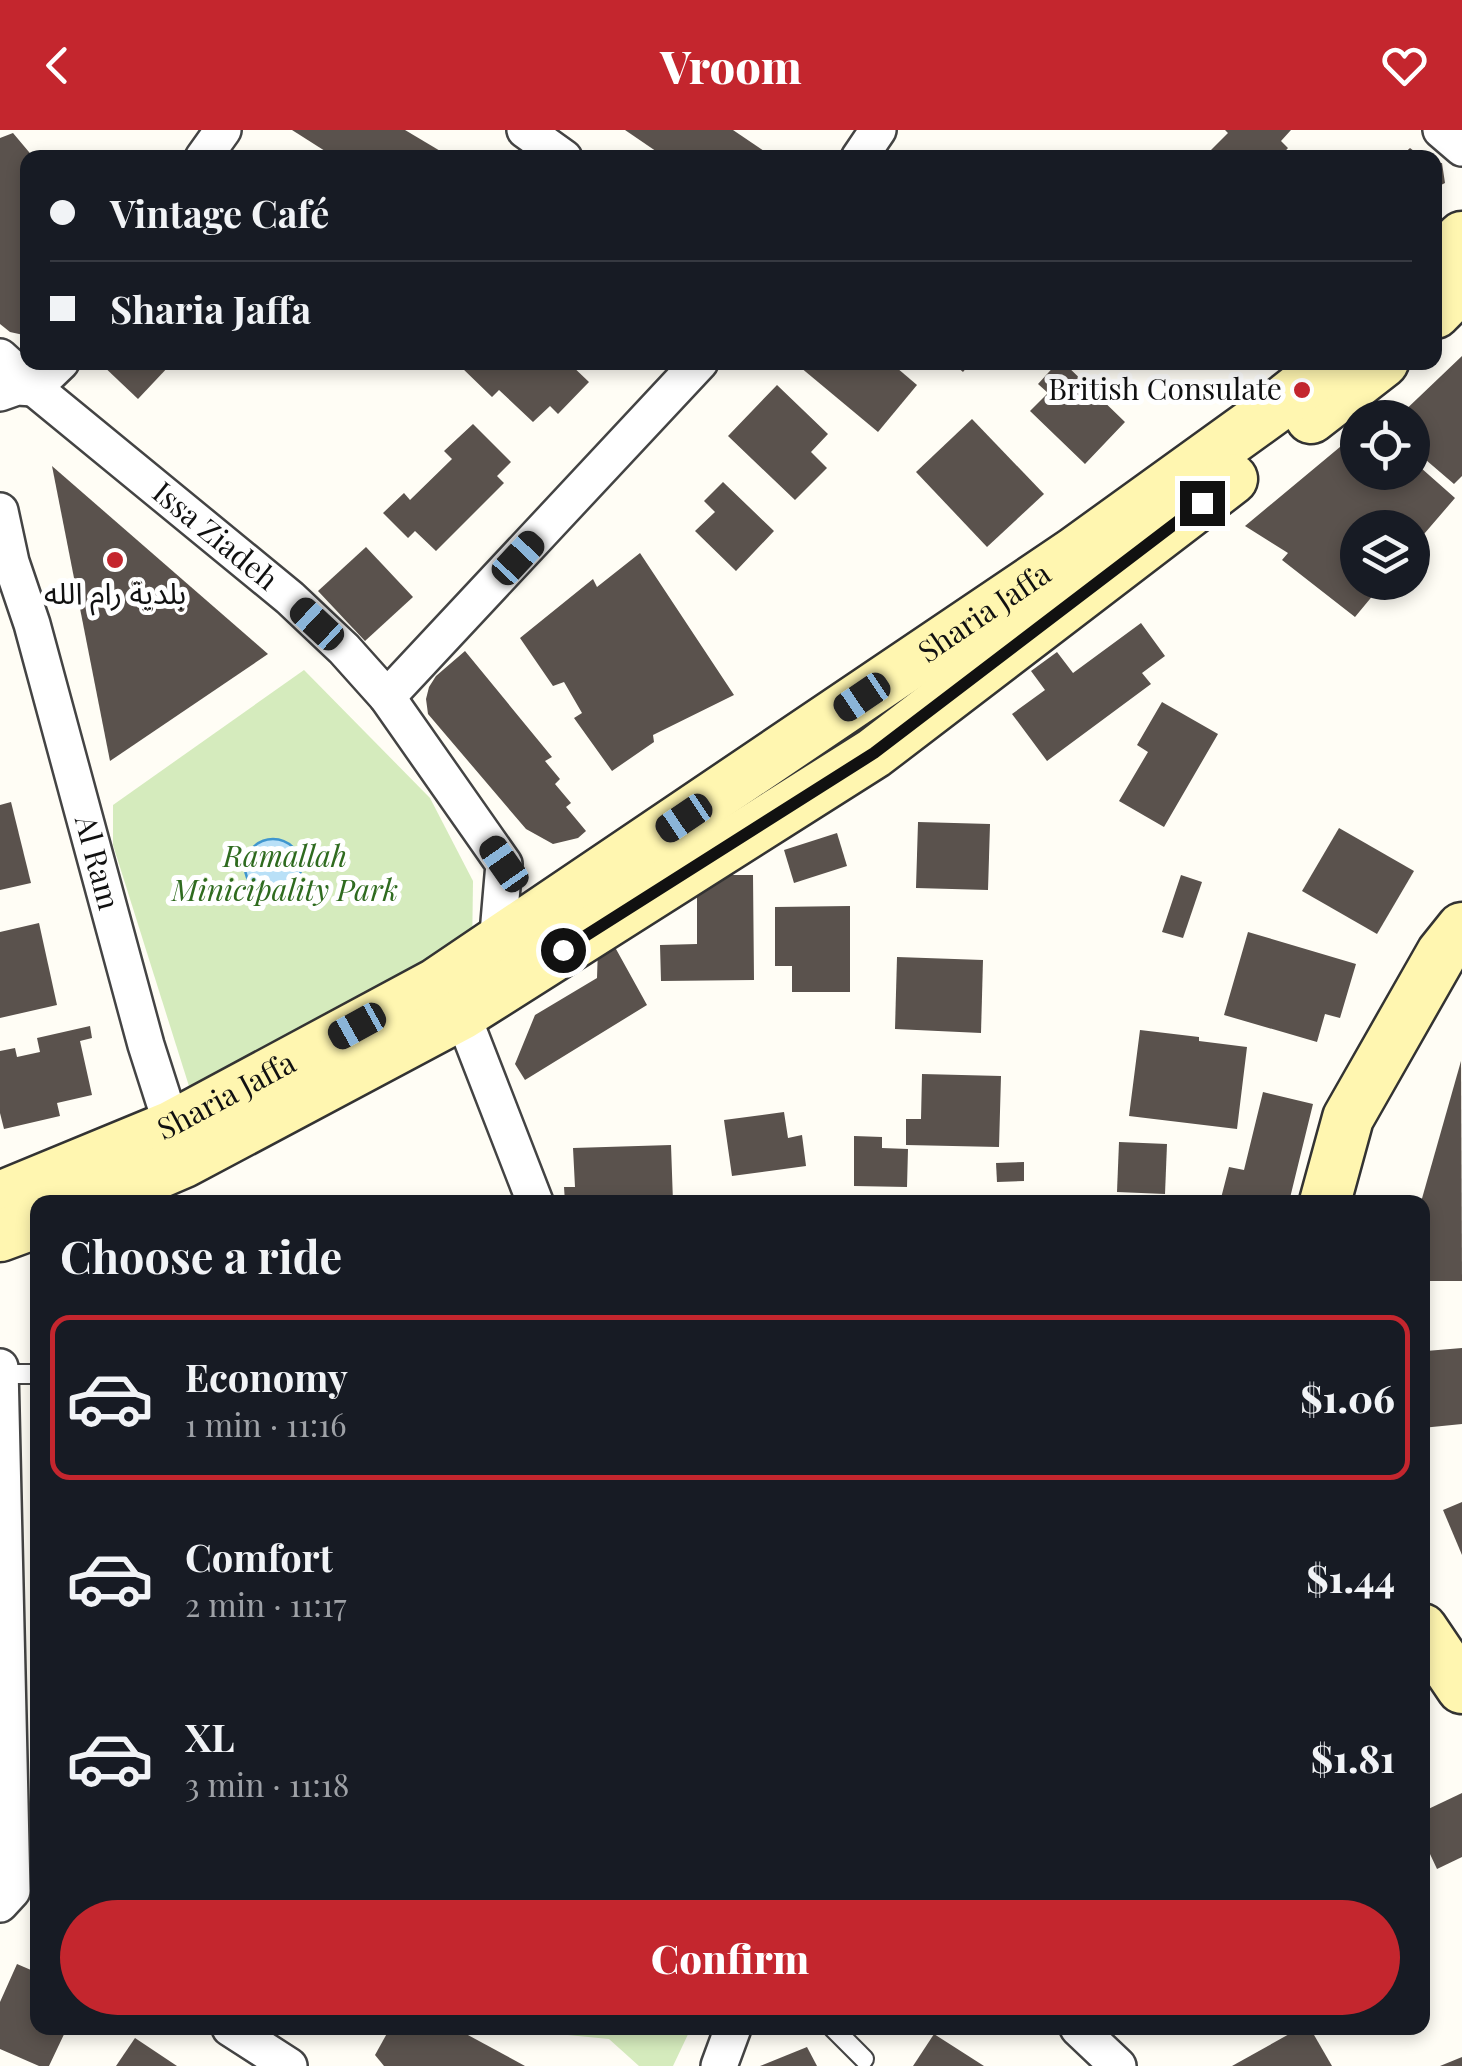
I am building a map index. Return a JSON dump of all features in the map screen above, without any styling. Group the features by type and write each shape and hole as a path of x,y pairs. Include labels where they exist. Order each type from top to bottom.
{"main road":[{"path":"1442,258 1462,238"},
{"path":"1442,306 1462,286"},
{"name":"Sharia Jaffa","path":"102,1195 497,945 1074,554 1323,370"},
{"name":"Sharia Jaffa","path":"0,1197 178,1144 462,1014 874,753 1373,370"},
{"path":"1327,1195 1348,1118 1442,952 1462,928"},
{"path":"0,1236 30,1225"},
{"path":"1430,1641 1462,1688"}],"street":[{"path":"525,130 553,150"},
{"path":"1441,130 1462,148"},
{"name":"Issa Ziadeh","path":"0,357 17,391 290,598 344,650 387,698 504,864"},
{"path":"17,391 49,370"},
{"path":"387,698 693,370"},
{"name":"Al Ram","path":"0,511 6,564 32,624 146,1044 178,1144"},
{"path":"532,1195 462,1014 497,945 504,864 537,887 568,896"},
{"path":"1,1370 17,1900"},
{"path":"251,2035 290,2066"},
{"path":"719,2066 730,2035"},
{"path":"1085,2035 1118,2066"}],"lane":[{"path":"1,1370 30,1373"},
{"path":"840,2035 864,2059"}],"green space":[{"name":"Ramallah Minicipality Park","path":"304,670 430,798 473,881 472,954 194,1102 113,845 113,805"},
{"path":"568,2035 688,2035 673,2066 639,2066 609,2039"}],"water":[{"path":"273,839 293,847 301,867 293,887 273,895 253,887 245,867 253,847"}],"building":[{"path":"292,130 405,130 439,150 323,150"},
{"path":"625,130 733,130 763,150 654,150"},
{"path":"1225,130 1291,130 1281,141 1286,150 1211,150 1228,133"},
{"path":"13,133 27,150 20,150 20,334 0,324 0,138"},
{"path":"1462,356 1462,476 1454,484 1430,463 1430,400 1416,400"},
{"path":"107,370 165,370 138,399"},
{"path":"464,370 576,370 589,382 558,414 550,406 533,422 499,390 492,397"},
{"path":"804,370 899,370 917,385 878,432"},
{"path":"1051,370 1071,370 1125,422 1085,464 1030,411 1048,393 1038,384"},
{"path":"777,385 828,434 811,452 827,468 795,500 728,436"},
{"path":"972,419 1044,494 987,547 916,472"},
{"path":"473,424 511,462 497,476 504,483 436,551 415,531 408,538 383,513 404,493 410,500 452,459 444,451"},
{"path":"1340,447 1340,490 1430,490 1430,476 1455,498 1430,527 1430,510 1340,510 1340,600 1369,600 1355,617 1282,560 1288,553 1245,526"},
{"name":"بلدية رام الله","path":"52,466 268,654 110,761"},
{"path":"723,482 774,531 736,571 695,531 715,512 704,501"},
{"path":"366,547 413,597 365,641 318,591"},
{"path":"640,553 734,695 653,735 654,742 612,771 574,718 582,713 564,682 553,686 520,638 593,579 597,587"},
{"path":"1141,623 1165,656 1142,673 1151,684 1047,761 1012,714 1045,690 1031,671 1057,652 1073,673"},
{"path":"465,651 552,757 545,761 560,779 555,784 571,803 566,807 586,831 578,838 553,844 526,829 428,714 429,687"},
{"path":"1162,702 1218,734 1164,827 1119,801 1148,752 1137,745"},
{"path":"11,802 31,883 0,890 0,805"},
{"path":"918,822 990,824 988,890 916,888"},
{"path":"1339,828 1414,871 1377,934 1302,891"},
{"path":"837,833 847,866 794,883 784,850"},
{"path":"697,875 753,875 754,980 661,981 660,945 697,944"},
{"path":"1181,875 1202,882 1183,938 1162,932"},
{"path":"850,906 850,992 792,992 792,966 775,966 775,907"},
{"path":"39,923 57,1005 0,1018 0,932"},
{"path":"1248,932 1356,964 1340,1018 1325,1014 1317,1042 1224,1015"},
{"path":"611,940 647,1005 525,1080 515,1064 535,1015 597,978 598,947"},
{"path":"897,957 983,960 981,1033 895,1029"},
{"path":"90,1026 92,1038 80,1041 92,1095 57,1103 60,1116 4,1129 0,1113 0,1051 15,1048 17,1057 40,1052 37,1038"},
{"path":"1140,1030 1247,1047 1237,1129 1129,1116"},
{"path":"1461,1061 1462,1281 1430,1281 1430,1195 1423,1195"},
{"path":"922,1074 1001,1076 999,1147 906,1145 906,1119 921,1119"},
{"path":"1263,1092 1313,1104 1291,1195 1222,1195 1229,1167 1244,1170"},
{"path":"784,1112 788,1138 802,1135 806,1166 732,1176 724,1120"},
{"path":"854,1136 882,1137 882,1148 908,1149 907,1187 854,1186"},
{"path":"1119,1142 1167,1144 1165,1194 1117,1192"},
{"path":"671,1145 673,1195 565,1195 564,1187 575,1187 573,1148"},
{"path":"1024,1162 1024,1181 997,1182 996,1163"},
{"path":"1462,1348 1462,1424 1430,1427 1430,1351"},
{"path":"1462,1502 1462,1555 1443,1510"},
{"path":"1462,1793 1462,1857 1437,1869 1430,1854 1430,1808"},
{"path":"17,1964 30,1970 30,2035 64,2035 49,2066 39,2066 0,2049 0,2002"},
{"path":"386,2035 468,2035 525,2066 384,2066 375,2055"},
{"path":"936,2035 984,2066 913,2066"},
{"path":"1287,2035 1314,2035 1332,2066 1232,2066"},
{"path":"135,2038 177,2066 116,2066"},
{"path":"807,2047 817,2066 760,2066"},
{"path":"1462,2057 1462,2066 1440,2066"}],"place":[{"name":"British Consulate","path":"1302,390"},
{"name":"بلدية رام الله","path":"115,560"}],"route":[{"path":"563,950 874,753 1202,503"}]}
